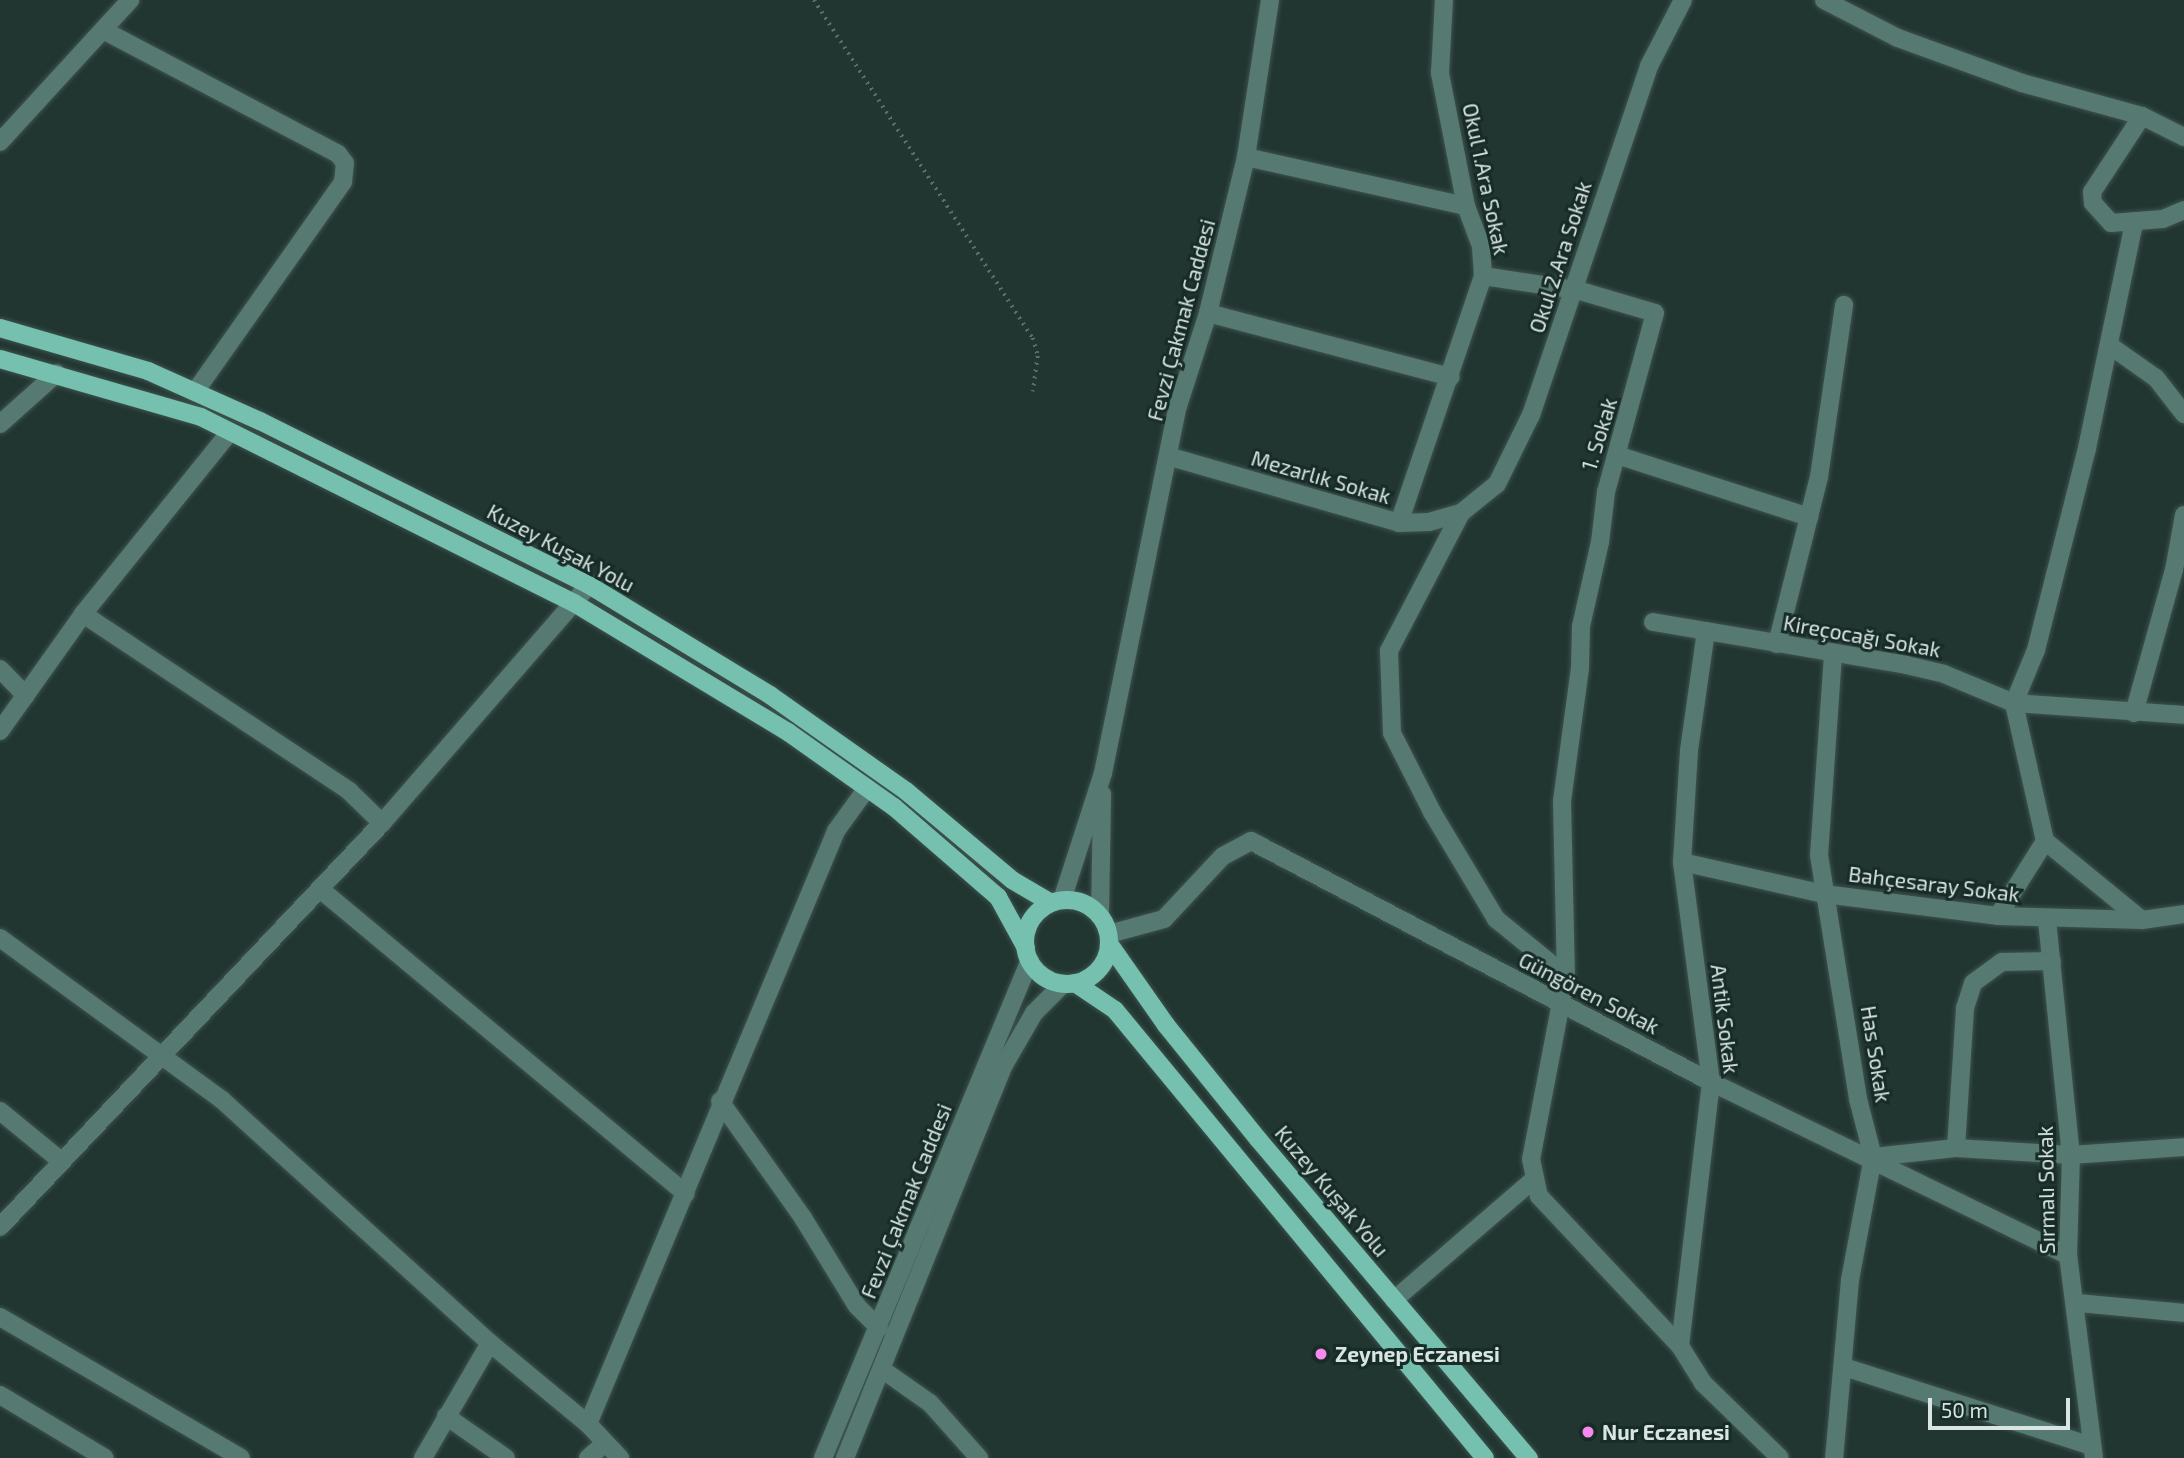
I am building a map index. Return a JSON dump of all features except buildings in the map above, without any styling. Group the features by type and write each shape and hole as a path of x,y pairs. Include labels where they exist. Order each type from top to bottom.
{"main road":[{"name":"Kuzey Kuşak Yolu","path":"0,328 148,371 589,585 770,695 906,791 1012,880 1056,901"},
{"name":"Kuzey Kuşak Yolu","path":"0,359 57,373 201,417 574,603 788,732 867,788 998,897 1028,954"},
{"path":"1069,983 1098,969 1109,940 1100,914 1083,902 1056,901 1031,921 1028,954 1049,980 1069,983 1115,1010 1485,1458"},
{"name":"Kuzey Kuşak Yolu","path":"1109,940 1166,1025 1529,1458"}],"street":[{"path":"0,142 131,0"},
{"name":"Fevzi Çakmak Caddesi","path":"1103,773 1171,457 1178,406 1208,313 1246,158 1270,0"},
{"name":"Okul 1.Ara Sokak","path":"1399,523 1451,377 1483,276 1481,246 1466,206 1440,73 1444,0"},
{"name":"Okul 2.Ara Sokak","path":"1461,513 1497,484 1512,457 1577,290 1615,156 1649,66 1683,0"},
{"path":"1824,0 1898,38 2022,83 2142,116 2184,137"},
{"path":"103,30 338,154 345,163 343,181 195,392"},
{"path":"2142,116 2092,192 2100,215 2111,223 2134,223 2163,219 2184,210"},
{"path":"1246,158 1466,206"},
{"path":"2134,223 2109,345 2036,650 2014,703 2045,841 2142,920"},
{"path":"1483,276 1577,290"},
{"name":"1. Sokak","path":"1533,1180 1531,1159 1563,1004 1566,976 1562,802 1580,668 1581,626 1595,569 1606,492 1655,313 1577,290"},
{"path":"1777,644 1825,445 1844,304"},
{"path":"1208,313 1451,377"},
{"path":"2109,345 2156,377 2184,414"},
{"path":"0,424 57,373"},
{"path":"0,730 83,614 230,432"},
{"path":"1617,455 1809,517"},
{"name":"Mezarlık Sokak","path":"1171,457 1399,523 1429,522 1461,513"},
{"path":"1461,513 1389,652 1392,733 1432,812 1496,919 1566,976"},
{"path":"2134,713 2174,570 2184,515"},
{"path":"0,1227 382,822 589,585"},
{"path":"83,614 349,791 382,822"},
{"name":"Kireçocağı Sokak","path":"1653,622 1944,674 2014,703 2184,715"},
{"name":"Antik Sokak","path":"1681,1346 1711,1082 1682,862 1689,751 1706,631"},
{"name":"Has Sokak","path":"1833,655 1818,822 1824,894 1855,1059 1858,1098 1873,1157 1850,1280 1834,1458"},
{"path":"0,669 26,696"},
{"path":"1056,901 1103,773"},
{"path":"1100,914 1103,773"},
{"path":"588,1424 687,1194 720,1101 836,831 867,788"},
{"name":"Güngören Sokak","path":"1109,940 1164,919 1223,856 1251,841 1711,1082 1873,1157 2068,1255"},
{"path":"1998,916 2045,841"},
{"name":"Bahçesaray Sokak","path":"1682,862 1824,894 1998,916 2048,920 2142,920 2184,914"},
{"path":"320,889 687,1194"},
{"name":"Sırmalı Sokak","path":"2048,920 2071,1155 2068,1255 2078,1303 2092,1452"},
{"path":"0,938 222,1100 490,1343 588,1424 620,1458"},
{"name":"Fevzi Çakmak Caddesi","path":"823,1458 879,1328 1028,954"},
{"path":"1955,1148 1965,1008 1973,983 2002,962 2052,961"},
{"path":"845,1458 883,1370 1004,1065 1034,1013 1069,983"},
{"path":"720,1101 803,1218 857,1306 879,1328"},
{"path":"0,1111 61,1161"},
{"path":"1873,1157 1955,1148 2071,1155 2184,1147"},
{"path":"1394,1300 1533,1180 1539,1196 1681,1346 1703,1383 1780,1458"},
{"path":"2078,1303 2184,1313"},
{"path":"0,1317 241,1458"},
{"path":"423,1458 490,1343"},
{"path":"1844,1367 2092,1452"},
{"path":"883,1370 930,1403 979,1458"},
{"path":"0,1395 105,1458"},
{"path":"446,1416 506,1458"},
{"path":"588,1458 605,1443"}],"path":[{"path":"814,0 1033,338 1038,356 1034,392"}],"place":[{"name":"Zeynep Eczanesi","path":"1321,1354"},
{"name":"Nur Eczanesi","path":"1588,1432"}]}
